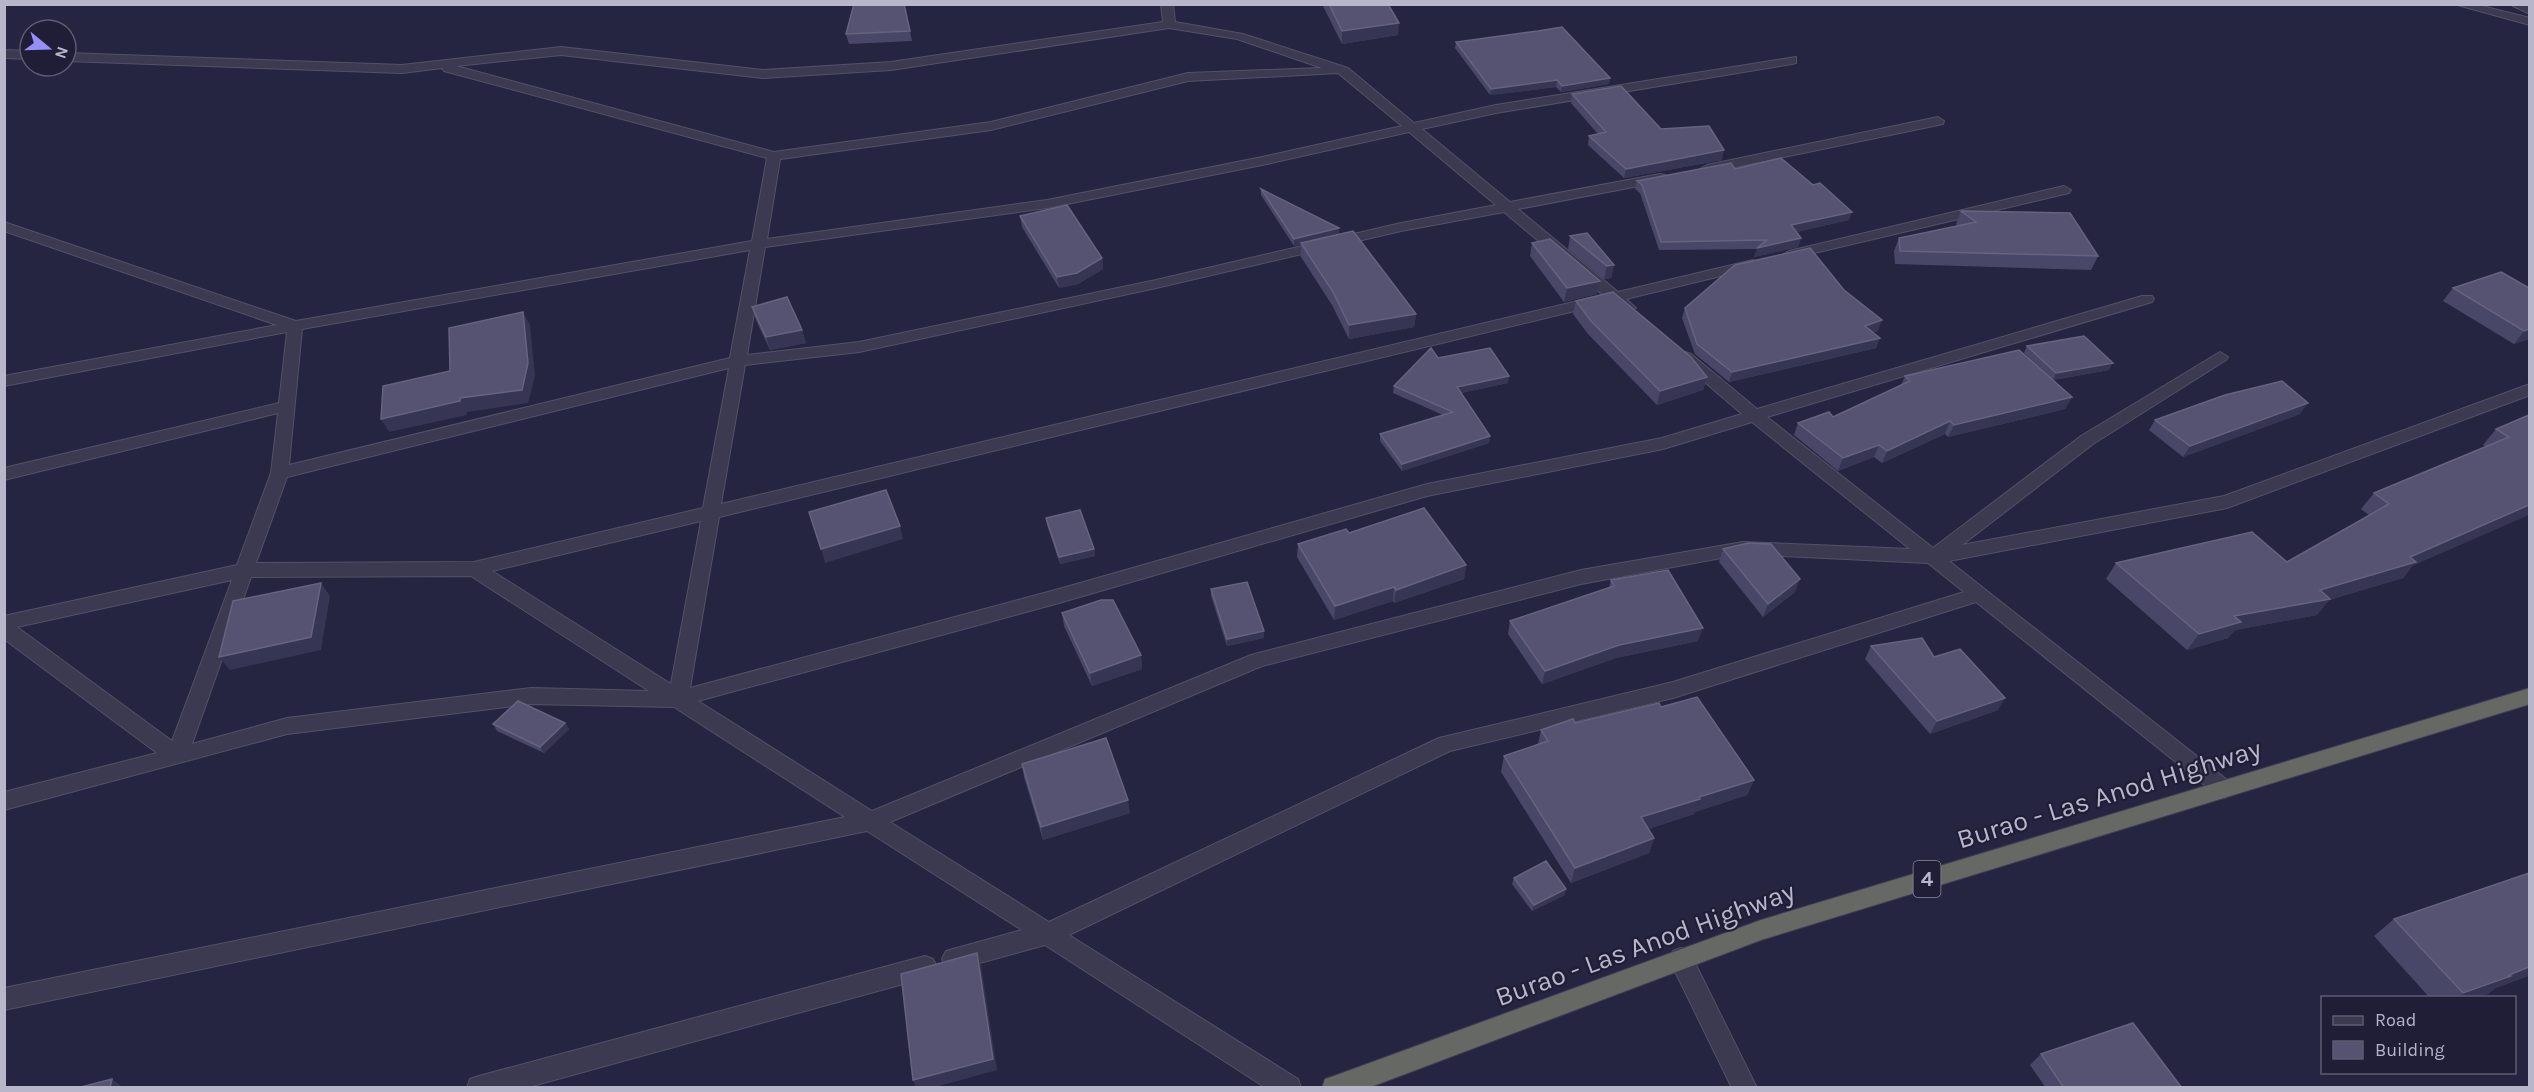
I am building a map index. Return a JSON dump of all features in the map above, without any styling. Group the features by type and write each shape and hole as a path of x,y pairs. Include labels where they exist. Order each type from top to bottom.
{"highway":[{"name":"Burao - Las Anod Highway","path":"1334,1088 1761,930 2529,696"}],"street":[{"path":"1167,4 1169,25"},
{"path":"2459,4 2529,22"},
{"path":"2517,4 2529,11"},
{"path":"78,57 402,69 561,51 763,74 891,66 1169,25 1239,36 1344,71 1641,319"},
{"path":"4,381 296,326 758,244 1047,204 1267,160 1496,109 1792,60"},
{"path":"437,65 774,156 990,126 1188,77 1344,71"},
{"path":"280,473 738,362 859,347 1144,286 1401,227 1685,173 1938,121"},
{"path":"678,699 774,156"},
{"path":"4,623 245,570 474,569 2064,190"},
{"path":"4,226 296,326"},
{"path":"4,801 287,726 531,696 678,699 1059,596 1427,490 1663,443 2147,299"},
{"path":"177,756 280,473 296,326"},
{"path":"1676,349 1755,416 2224,789"},
{"path":"1934,557 2087,440 2220,357"},
{"path":"4,999 870,821 1258,660 1581,577 1743,548 1934,557 2228,502 2529,388"},
{"path":"4,474 287,406"},
{"path":"474,569 1289,1088"},
{"path":"479,1088 1048,934 1446,744 1673,690 1980,594"},
{"path":"4,628 177,756"},
{"path":"1681,959 1745,1088"}],"building":[{"path":"854,4 904,4 910,31 846,34"},
{"path":"1329,4 1388,4 1399,23 1342,31"},
{"path":"1562,27 1610,78 1562,86 1557,80 1491,89 1456,42 1538,31"},
{"path":"1621,86 1661,129 1709,126 1724,150 1626,169 1589,136 1606,132 1572,94"},
{"path":"1781,158 1813,185 1820,183 1852,212 1791,225 1801,238 1757,248 1767,240 1661,242 1642,185 1637,181 1731,163 1735,169"},
{"path":"1261,189 1339,228 1294,239"},
{"path":"1067,205 1102,258 1077,273 1057,277 1020,216"},
{"path":"1961,211 2070,213 2098,256 1900,251 1899,238 1976,222"},
{"path":"1353,231 1416,314 1349,325 1333,292 1301,243"},
{"path":"1587,233 1614,265 1607,266 1570,236"},
{"path":"1550,239 1600,281 1567,288 1532,243"},
{"path":"1810,248 1844,290 1882,320 1865,326 1880,338 1732,372 1697,344 1685,308 1735,265"},
{"path":"2501,272 2529,288 2529,329 2524,331 2453,288"},
{"path":"1613,292 1691,357 1707,377 1660,391 1591,321 1576,301"},
{"path":"787,297 802,330 766,337 752,307"},
{"path":"523,312 528,363 522,390 460,398 460,401 381,419 383,386 450,371 449,328"},
{"path":"2084,336 2113,363 2056,373 2027,346"},
{"path":"1431,348 1438,358 1490,348 1509,376 1457,387 1490,436 1402,464 1380,434 1453,412 1394,386"},
{"path":"2019,350 2072,397 1954,425 1950,421 1887,451 1879,445 1843,458 1798,423 1829,412 1833,417 1910,381 1905,376"},
{"path":"2282,381 2308,403 2190,446 2155,420 2225,395"},
{"path":"2529,415 2529,505 2410,557 2416,562 2320,590 2330,599 2234,616 2241,622 2199,634 2116,563 2252,532 2287,562 2389,504 2374,493 2509,437 2496,429"},
{"path":"886,490 900,526 821,549 809,512"},
{"path":"1424,508 1466,565 1396,590 1394,587 1335,606 1298,544 1346,529 1349,533"},
{"path":"1080,510 1094,549 1059,557 1046,518"},
{"path":"1748,543 1771,544 1800,579 1768,604 1723,549"},
{"path":"1668,570 1703,628 1619,645 1545,671 1510,621 1614,586 1611,580"},
{"path":"1247,582 1264,631 1227,639 1211,589"},
{"path":"321,583 311,637 219,657 233,601"},
{"path":"1101,600 1113,600 1141,655 1090,673 1062,613"},
{"path":"1922,638 1934,657 1960,649 2005,698 1937,721 1871,646"},
{"path":"1697,697 1754,780 1641,817 1654,838 1575,868 1504,756 1548,741 1541,730 1573,719 1575,723 1659,703 1661,707"},
{"path":"518,701 565,723 540,747 493,724"},
{"path":"1106,738 1128,800 1041,827 1022,764"},
{"path":"1546,861 1566,889 1534,905 1514,878"},
{"path":"2529,873 2529,967 2463,993 2394,919"},
{"path":"977,953 993,1059 913,1080 901,974"},
{"path":"2133,1023 2182,1088 2064,1088 2041,1054"},
{"path":"112,1079 110,1088 77,1088"}]}
